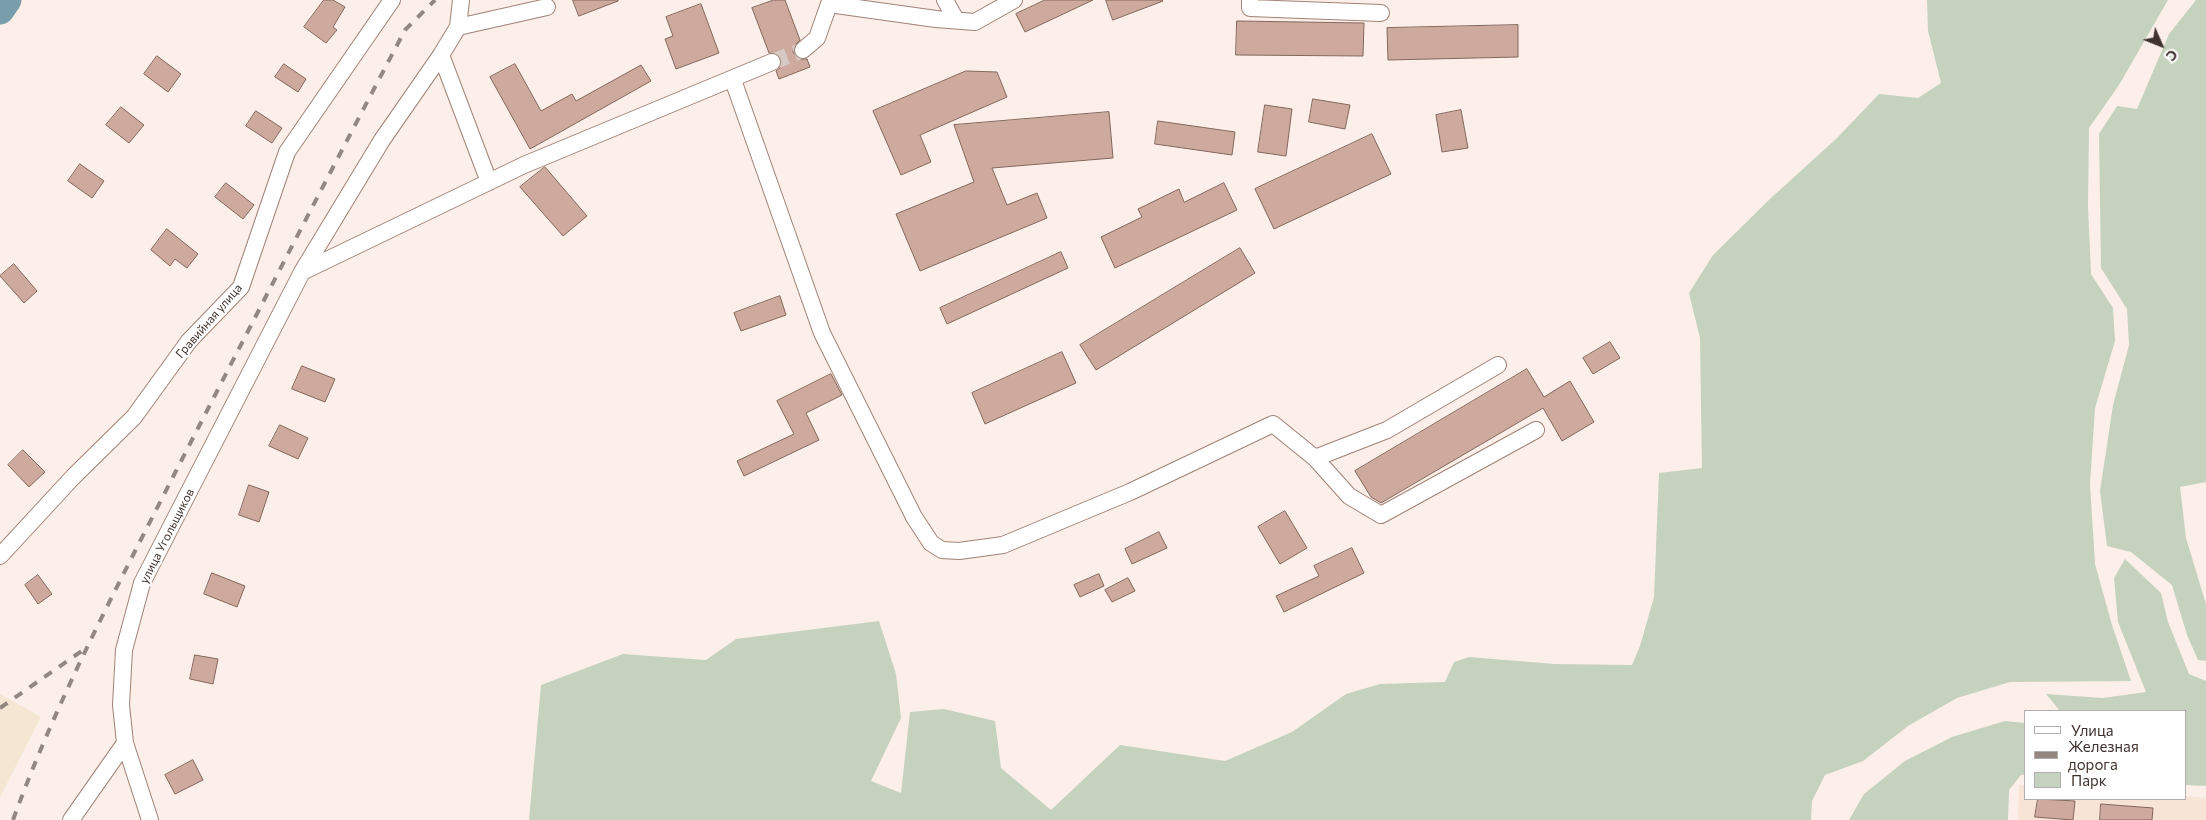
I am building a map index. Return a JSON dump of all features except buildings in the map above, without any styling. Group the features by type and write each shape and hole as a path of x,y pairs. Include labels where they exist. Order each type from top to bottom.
{"street":[{"name":"Гравийная улица","path":"0,556 73,477 134,417 189,341 241,287 287,152 392,0"},
{"path":"461,0 458,27 546,7"},
{"path":"945,0 956,20"},
{"path":"803,50 817,38 829,2 976,22 1014,0"},
{"path":"1250,0 1250,8 1297,5 1381,13"},
{"name":"улица Угольщиков","path":"150,820 125,744 121,704 124,650 142,583 302,272 382,140 442,55 458,27"},
{"path":"442,55 490,182"},
{"path":"302,272 524,165 733,80 772,62"},
{"path":"733,80 822,333 914,517 931,543 942,550 959,551 1003,545 1130,492 1273,424 1315,458 1349,496 1380,515 1536,430"},
{"path":"1315,458 1387,430 1498,365"},
{"path":"71,820 125,744"}],"shaded area":[{"path":"0,694 41,717 0,797"},
{"path":"2019,785 2024,785 2024,800 2186,800 2186,796 2206,798 2206,820 2018,820"}],"green space":[{"path":"1927,0 2168,0 2119,85 2089,128 2088,206 2091,274 2113,308 2115,341 2095,408 2090,484 2095,564 2112,625 2131,681 2010,682 1957,698 1908,726 1863,761 1825,775 1812,801 1811,820 529,820 541,685 623,654 706,660 736,639 879,621 896,674 901,718 871,781 901,793 910,712 944,709 995,721 1001,768 1051,810 1120,745 1225,761 1292,732 1346,694 1380,684 1445,682 1454,662 1469,657 1555,664 1632,665 1640,646 1654,597 1659,473 1702,468 1700,338 1689,293 1713,255 1771,198 1837,138 1879,94 1918,98 1941,83 1928,31"},
{"path":"2196,0 2206,0 2206,482 2180,487 2186,538 2206,604 2206,661 2198,660 2187,635 2172,585 2131,552 2107,546 2100,491 2113,405 2129,345 2127,309 2101,268 2099,134 2117,106 2137,109 2169,34"},
{"path":"2125,559 2161,593 2168,622 2189,674 2206,681 2206,786 2186,785 2186,710 2059,710 2046,694 2103,698 2146,692 2118,622 2114,578"},
{"path":"2005,721 2024,723 2024,775 2021,775 2009,790 2008,820 1849,820 1864,794 1905,761 1952,737"}],"waterway":[{"path":"0,10 7,0"}],"tunnel":[{"path":"772,62 803,50"}],"railway":[{"path":"13,820 49,730 89,643 132,557 405,30 435,0"},
{"path":"0,708 86,648"}]}
